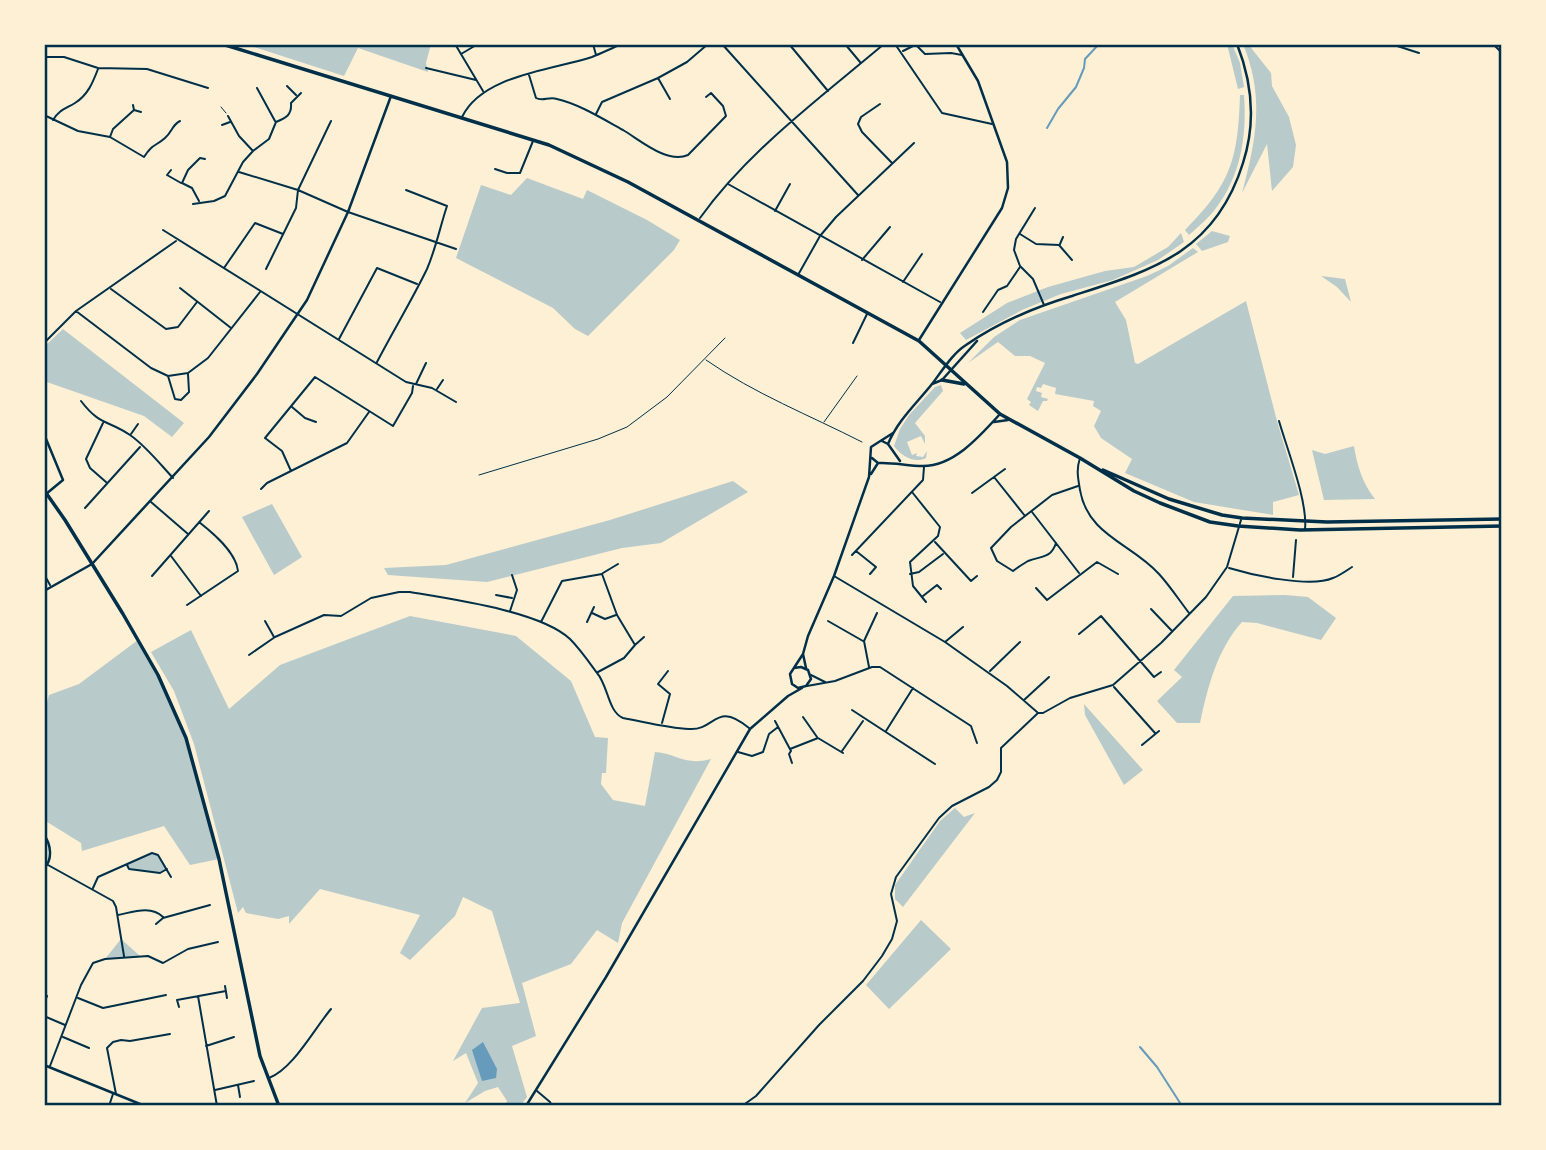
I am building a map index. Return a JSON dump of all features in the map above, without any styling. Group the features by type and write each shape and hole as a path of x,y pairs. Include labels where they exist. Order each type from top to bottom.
{"main road":[{"path":"222,44 549,145 628,182 919,341 1000,414 1134,491 1210,522 1305,530 1502,526"},
{"path":"919,341 1007,198 1008,170 993,124 978,80 956,44"},
{"path":"932,384 942,380 988,332 1044,306 1151,269 1183,251 1213,221 1238,180 1249,145 1252,111 1245,65 1237,44"},
{"path":"44,591 92,564 209,437 257,374 307,300 348,212 391,96"},
{"path":"890,457 888,444 910,408 966,345 979,339"},
{"path":"942,380 966,384"},
{"path":"890,457 901,463 936,465 951,458 976,439 1000,414"},
{"path":"991,424 999,420 1011,420"},
{"path":"788,696 793,685 790,677 803,654 834,576 869,477 871,447 893,433"},
{"path":"44,434 63,480 45,492 92,564 158,676 186,738 219,859 260,1056 279,1106"},
{"path":"882,441 888,444"},
{"path":"890,457 901,463"},
{"path":"869,477 878,463 890,457"},
{"path":"872,458 878,463"},
{"path":"1091,465 1170,499 1242,518 1306,521 1502,519"},
{"path":"526,1106 606,977 750,729 788,696 810,683 803,654"},
{"path":"794,668 806,668"},
{"path":"793,685 804,687"},
{"path":"44,835 50,849 46,866"},
{"path":"44,1065 145,1106"}],"street":[{"path":"455,44 484,93"},
{"path":"461,55 478,44"},
{"path":"593,44 596,55"},
{"path":"461,117 466,108 501,82 596,55 622,44"},
{"path":"594,116 602,102 658,78 687,62 708,44"},
{"path":"789,44 828,91"},
{"path":"845,44 861,63"},
{"path":"699,220 727,184 793,120 884,44"},
{"path":"895,44 942,113 993,124"},
{"path":"901,52 916,44 925,54 963,55"},
{"path":"1391,44 1419,53"},
{"path":"1403,49 1404,44"},
{"path":"1494,44 1502,53"},
{"path":"725,45 858,195"},
{"path":"44,57 64,57 98,68 147,69 208,88"},
{"path":"53,120 61,109 76,103 85,95 98,68"},
{"path":"426,68 476,80"},
{"path":"529,75 536,98 557,99 665,154 680,158 688,155 726,116 723,106 711,93 706,97"},
{"path":"658,78 670,99"},
{"path":"287,86 298,97"},
{"path":"257,88 276,122"},
{"path":"193,204 214,201 225,196 243,162 269,139 276,122 287,118 292,110 291,103 301,93"},
{"path":"880,104 861,117 858,124 862,132 892,163"},
{"path":"133,105 134,110"},
{"path":"110,137 113,130 134,110"},
{"path":"134,110 141,112"},
{"path":"44,115 78,131 110,137 144,157 152,144 163,140 174,124 180,121"},
{"path":"228,116 239,136 253,151"},
{"path":"171,118 174,124"},
{"path":"222,125 231,121"},
{"path":"265,270 296,208 298,190 331,121"},
{"path":"495,169 520,173 534,140"},
{"path":"798,275 820,236 858,195 914,143"},
{"path":"198,152 200,158"},
{"path":"200,158 205,159"},
{"path":"182,183 188,170 200,158"},
{"path":"172,170 167,175 192,188 200,202"},
{"path":"239,172 298,190 348,212 456,249"},
{"path":"727,184 943,303"},
{"path":"775,212 790,184"},
{"path":"376,363 438,242 437,236 447,206 406,190"},
{"path":"1035,208 1014,242 1014,250 1020,266 1034,279 1044,306"},
{"path":"224,269 254,223 284,234"},
{"path":"863,260 890,227"},
{"path":"163,230 376,363 415,385 422,384 456,402"},
{"path":"1019,234 1036,244 1059,245 1072,260"},
{"path":"1059,245 1063,237"},
{"path":"44,343 76,312 177,240"},
{"path":"903,282 922,254"},
{"path":"983,312 998,290 1007,286 1020,266"},
{"path":"338,340 377,268 418,285"},
{"path":"110,288 166,329 178,327 197,302"},
{"path":"180,288 231,328"},
{"path":"76,312 151,368 168,376 188,373 208,358 260,292"},
{"path":"853,343 868,313"},
{"path":"292,471 282,451 265,438 315,377 393,426 426,363"},
{"path":"168,376 172,394 181,400 189,392 188,373"},
{"path":"436,390 443,380"},
{"path":"81,401 91,414 103,423 130,435 173,478"},
{"path":"291,406 305,418 316,422"},
{"path":"261,489 267,483 347,443 370,411"},
{"path":"1279,421 1306,521 1305,530"},
{"path":"103,423 86,459 90,468 106,482"},
{"path":"130,435 138,424"},
{"path":"85,508 141,446"},
{"path":"1080,458 1077,468 1082,502 1091,520 1159,573 1190,614"},
{"path":"852,555 922,480 923,466"},
{"path":"972,493 1005,469"},
{"path":"994,477 1025,516"},
{"path":"1056,543 1054,550 1044,558 1025,562 1013,571 997,561 991,548 1052,495 1079,485"},
{"path":"912,492 939,524 940,532 934,540 910,562 913,586 926,602"},
{"path":"151,502 188,534"},
{"path":"152,576 209,510"},
{"path":"1032,512 1079,574"},
{"path":"742,1106 756,1096 863,981 882,956 892,939 897,922 891,894 896,877 945,812 997,780 1001,772 1001,748 1038,713 1077,695 1113,685 1190,614 1227,567 1242,518"},
{"path":"187,605 236,573 238,566 218,539 199,522"},
{"path":"934,540 971,581 977,576"},
{"path":"1293,580 1296,540"},
{"path":"856,551 876,568 870,574"},
{"path":"910,574 919,572 944,553"},
{"path":"170,555 201,596"},
{"path":"1036,588 1047,600 1097,562 1118,574"},
{"path":"540,622 562,581 602,574 618,564"},
{"path":"1227,567 1260,577 1293,580 1331,580 1352,567"},
{"path":"44,574 51,587"},
{"path":"602,574 617,615 635,645"},
{"path":"509,612 517,590 512,575"},
{"path":"834,576 945,642 989,672 1038,713"},
{"path":"922,597 937,585 941,589"},
{"path":"249,655 275,638 324,615 346,614 371,598 399,592 432,596 509,612 540,622 570,640 597,673 619,716 694,729 713,719 726,716 738,720 750,729"},
{"path":"496,595 514,599"},
{"path":"587,622 594,607"},
{"path":"1151,609 1172,631"},
{"path":"592,613 605,620 617,615"},
{"path":"869,668 864,641 877,613"},
{"path":"1079,634 1101,616 1142,660 1155,682"},
{"path":"265,621 275,638"},
{"path":"828,621 864,641"},
{"path":"945,642 963,627"},
{"path":"597,673 624,659 644,636"},
{"path":"989,672 1020,642"},
{"path":"804,687 880,667 971,726 977,743"},
{"path":"662,724 670,694 658,684 668,671"},
{"path":"1154,677 1161,672"},
{"path":"810,675 826,682"},
{"path":"1023,700 1049,677"},
{"path":"1113,685 1155,733"},
{"path":"885,732 913,687"},
{"path":"852,710 935,764"},
{"path":"803,717 818,737 842,752 864,720"},
{"path":"775,721 790,749 792,763"},
{"path":"737,751 752,756 763,752 769,734 778,727"},
{"path":"1142,745 1159,731"},
{"path":"790,749 818,737"},
{"path":"93,888 99,877 156,853 171,877"},
{"path":"127,864 130,869 160,873 167,869"},
{"path":"46,866 93,888 113,901 124,957"},
{"path":"200,900 201,908"},
{"path":"156,924 163,918 211,905"},
{"path":"117,915 153,911 163,918"},
{"path":"49,1067 93,963 105,959 148,956 163,963 188,949 218,942"},
{"path":"225,986 227,998"},
{"path":"178,1007 177,1000 226,991"},
{"path":"77,998 103,1008 166,995"},
{"path":"44,1003 47,996"},
{"path":"198,996 217,1106"},
{"path":"267,1078 279,1072 291,1060 331,1009"},
{"path":"323,1011 327,1014"},
{"path":"44,1016 66,1026"},
{"path":"109,1106 115,1094 107,1048 113,1042 121,1040 170,1034"},
{"path":"62,1037 89,1048"},
{"path":"206,1046 234,1037"},
{"path":"222,1042 225,1048"},
{"path":"215,1090 254,1081"},
{"path":"238,1084 240,1097"},
{"path":"536,1091 552,1106"}],"lane":[{"path":"221,107 228,116"},
{"path":"479,475 598,439 627,427 667,397 725,338"},
{"path":"705,360 785,407 862,442"},
{"path":"824,423 858,376"}],"shaded area":[{"path":"245,44 431,44 426,63 428,72 358,48 344,76"},
{"path":"1227,44 1232,44 1240,63 1244,87 1238,89"},
{"path":"1243,44 1248,44 1271,73 1272,86 1289,117 1296,145 1293,167 1272,191 1267,144 1242,193 1256,118 1254,82"},
{"path":"1240,95 1244,95 1244,125 1237,168 1216,208 1189,235 1185,230 1213,198 1229,169 1237,137"},
{"path":"527,178 583,199 587,190 680,240 674,250 588,336 575,329 553,308 456,258 481,185 511,195"},
{"path":"1212,231 1230,236 1228,242 1202,251 1196,244"},
{"path":"1181,233 1184,242 1158,260 1113,280 1061,294 1022,310 966,340 960,333 1007,303 1048,287 1105,271 1134,267 1168,247"},
{"path":"1193,248 1198,252 1115,302 1126,320 1135,363 1138,364 1246,301 1299,495 1273,502 1273,515 1194,502 1125,473 1132,459 1101,438 1094,426 1101,411 1093,406 1094,401 1055,394 1056,388 1043,384 1041,388 1037,387 1036,391 1042,393 1041,397 1048,399 1047,401 1043,401 1038,411 1029,405 1031,402 1027,399 1045,363 1030,356 1015,356 998,342 968,363 994,337 1020,320 1147,276 1168,266"},
{"path":"1321,276 1345,279 1351,302 1337,287"},
{"path":"63,329 184,423 172,437 144,416 44,381 44,347"},
{"path":"941,385 943,391 915,423 925,436 925,444 921,436 907,442 912,455 917,453 916,456 923,457 927,451 926,458 909,458 894,446 900,429 935,387"},
{"path":"1354,446 1361,474 1375,499 1324,500 1312,450 1325,454"},
{"path":"733,481 748,492 661,543 622,548 487,582 388,575 384,568 446,565 610,520"},
{"path":"272,504 302,557 274,575 242,517"},
{"path":"1233,596 1308,597 1336,618 1321,640 1257,623 1242,622 1220,657 1210,682 1200,723 1177,723 1157,701 1182,677 1174,670"},
{"path":"410,616 516,636 571,681 595,737 608,738 606,773 602,773 601,784 613,800 645,806 655,752 695,761 711,759 622,923 618,943 597,930 571,964 522,983 536,1036 512,1046 527,1097 520,1106 505,1106 507,1101 498,1087 465,1103 478,1083 466,1053 453,1061 482,1008 520,1003 492,911 463,897 455,916 410,960 400,953 420,915 320,889 289,924 289,916 278,919 246,913 243,907 238,913 194,744 174,691 151,652 191,630 229,709 280,665"},
{"path":"138,640 158,675 186,738 219,859 190,865 164,826 82,851 81,843 44,820 44,713 49,695 79,684"},
{"path":"1084,704 1143,770 1124,785 1085,715"},
{"path":"955,808 964,817 975,813 903,907 895,899 895,885 940,821"},
{"path":"156,853 167,869 160,873 129,869 127,864"},
{"path":"921,920 951,949 889,1009 866,985"},
{"path":"121,939 140,956 105,959"}],"water":[{"path":"483,1042 497,1069 496,1078 482,1081 472,1050"}],"waterway":[{"path":"1047,128 1076,87 1085,59 1099,44"},
{"path":"1140,1047 1157,1067 1182,1106"}]}
